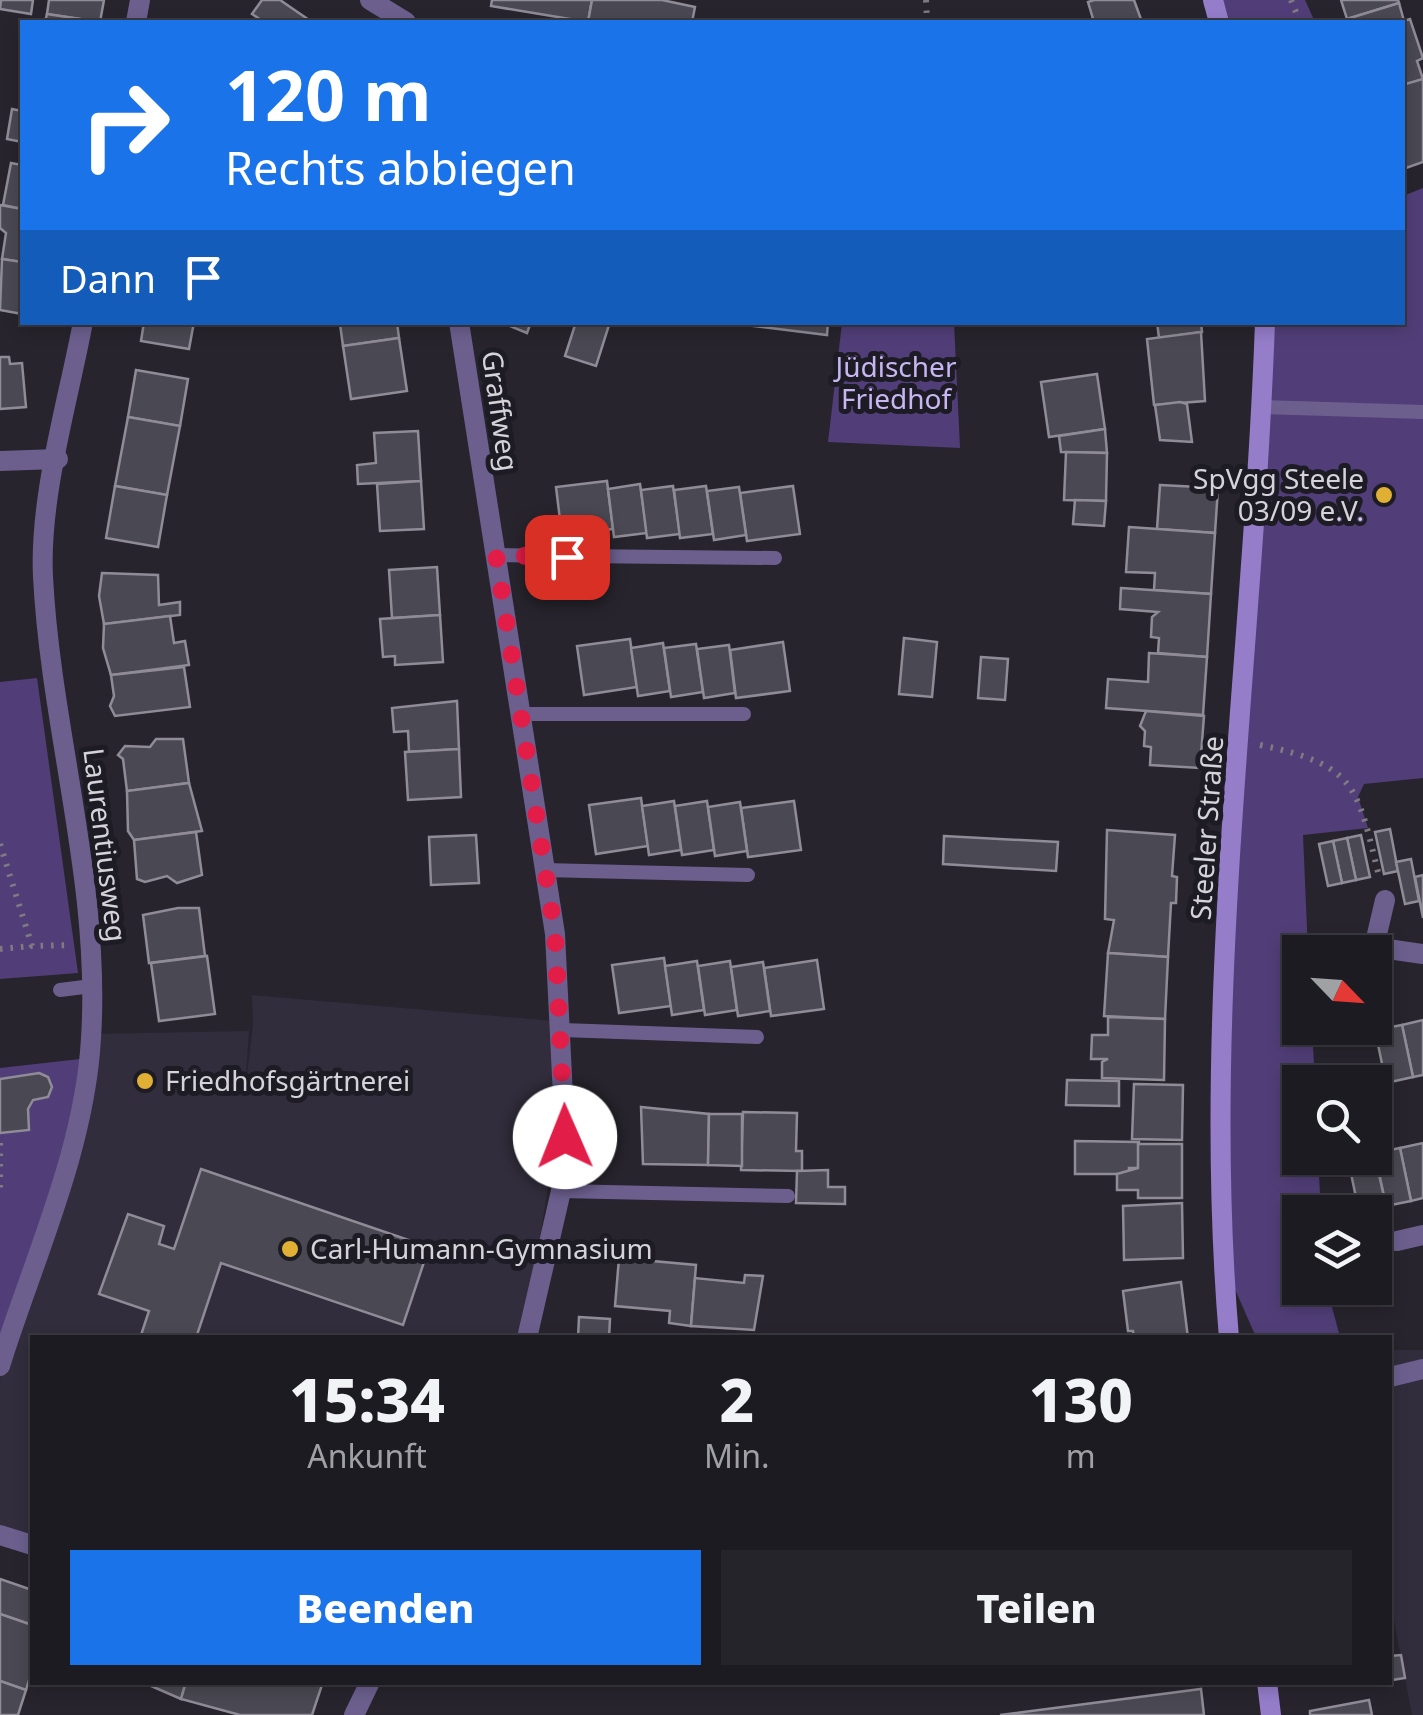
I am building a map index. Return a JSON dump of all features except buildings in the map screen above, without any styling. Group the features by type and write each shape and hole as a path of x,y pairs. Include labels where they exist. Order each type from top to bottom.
{"main road":[{"name":"Steeler Straße","path":"1229,1335 1222,1262 1219,1076 1264,325"},
{"path":"1267,1685 1271,1715"}],"street":[{"path":"370,0 403,20"},
{"name":"Laurentiusweg","path":"0,1366 82,1106 91,1045 90,944 43,577 58,458 82,325"},
{"name":"Graffweg","path":"459,325 544,870 563,1030 565,1137 561,1191 528,1335"},
{"path":"0,460 58,458"},
{"path":"1385,900 1374,946 1423,954"},
{"path":"1397,1241 1423,1235"},
{"path":"1392,1377 1423,1369"},
{"path":"0,1535 30,1545"},
{"path":"354,1715 369,1685"}],"lane":[{"path":"1262,407 1423,412"},
{"path":"496,555 775,558"},
{"path":"520,714 744,714"},
{"path":"544,870 748,875"},
{"path":"60,990 92,986"},
{"path":"563,1030 757,1037"},
{"path":"561,1191 788,1196"}],"path":[{"path":"1291,0 1298,17"},
{"path":"1240,741 1315,759 1342,776 1358,796 1385,900"},
{"path":"0,844 32,946"},
{"path":"0,949 90,944"},
{"path":"0,1143 0,1188"}],"shaded area":[{"name":"Carl-Humann-Gymnasium","path":"252,995 555,1021 547,1192 533,1285 520,1335 30,1335 30,1542 0,1532 0,1378 62,1187 93,1034 249,1031 245,1090 253,1025"},
{"path":"1392,1350 1423,1350 1423,1715 1412,1715 1392,1610"}],"green space":[{"path":"1223,0 1305,0 1314,20 1229,20"},
{"path":"1423,188 1423,778 1364,784 1358,797 1368,828 1303,835 1307,935 1282,935 1282,1045 1313,1045 1314,1065 1282,1065 1282,1175 1319,1175 1320,1195 1282,1195 1282,1305 1332,1305 1339,1335 1255,1335 1223,1262 1223,1086 1265,325 1405,325 1405,195"},
{"name":"Jüdischer Friedhof","path":"842,325 954,325 960,448 828,442"},
{"path":"37,678 78,973 0,979 0,682"},
{"path":"89,1058 81,1106 0,1357 0,1068"}],"place":[{"name":"SpVgg Steele 03/09 e.V.","path":"1384,495"},
{"name":"Friedhofsgärtnerei","path":"145,1081"},
{"name":"Carl-Humann-Gymnasium","path":"290,1249"}],"route":[{"path":"565,1137 563,1030 555,934 496,555 567,557"}]}
